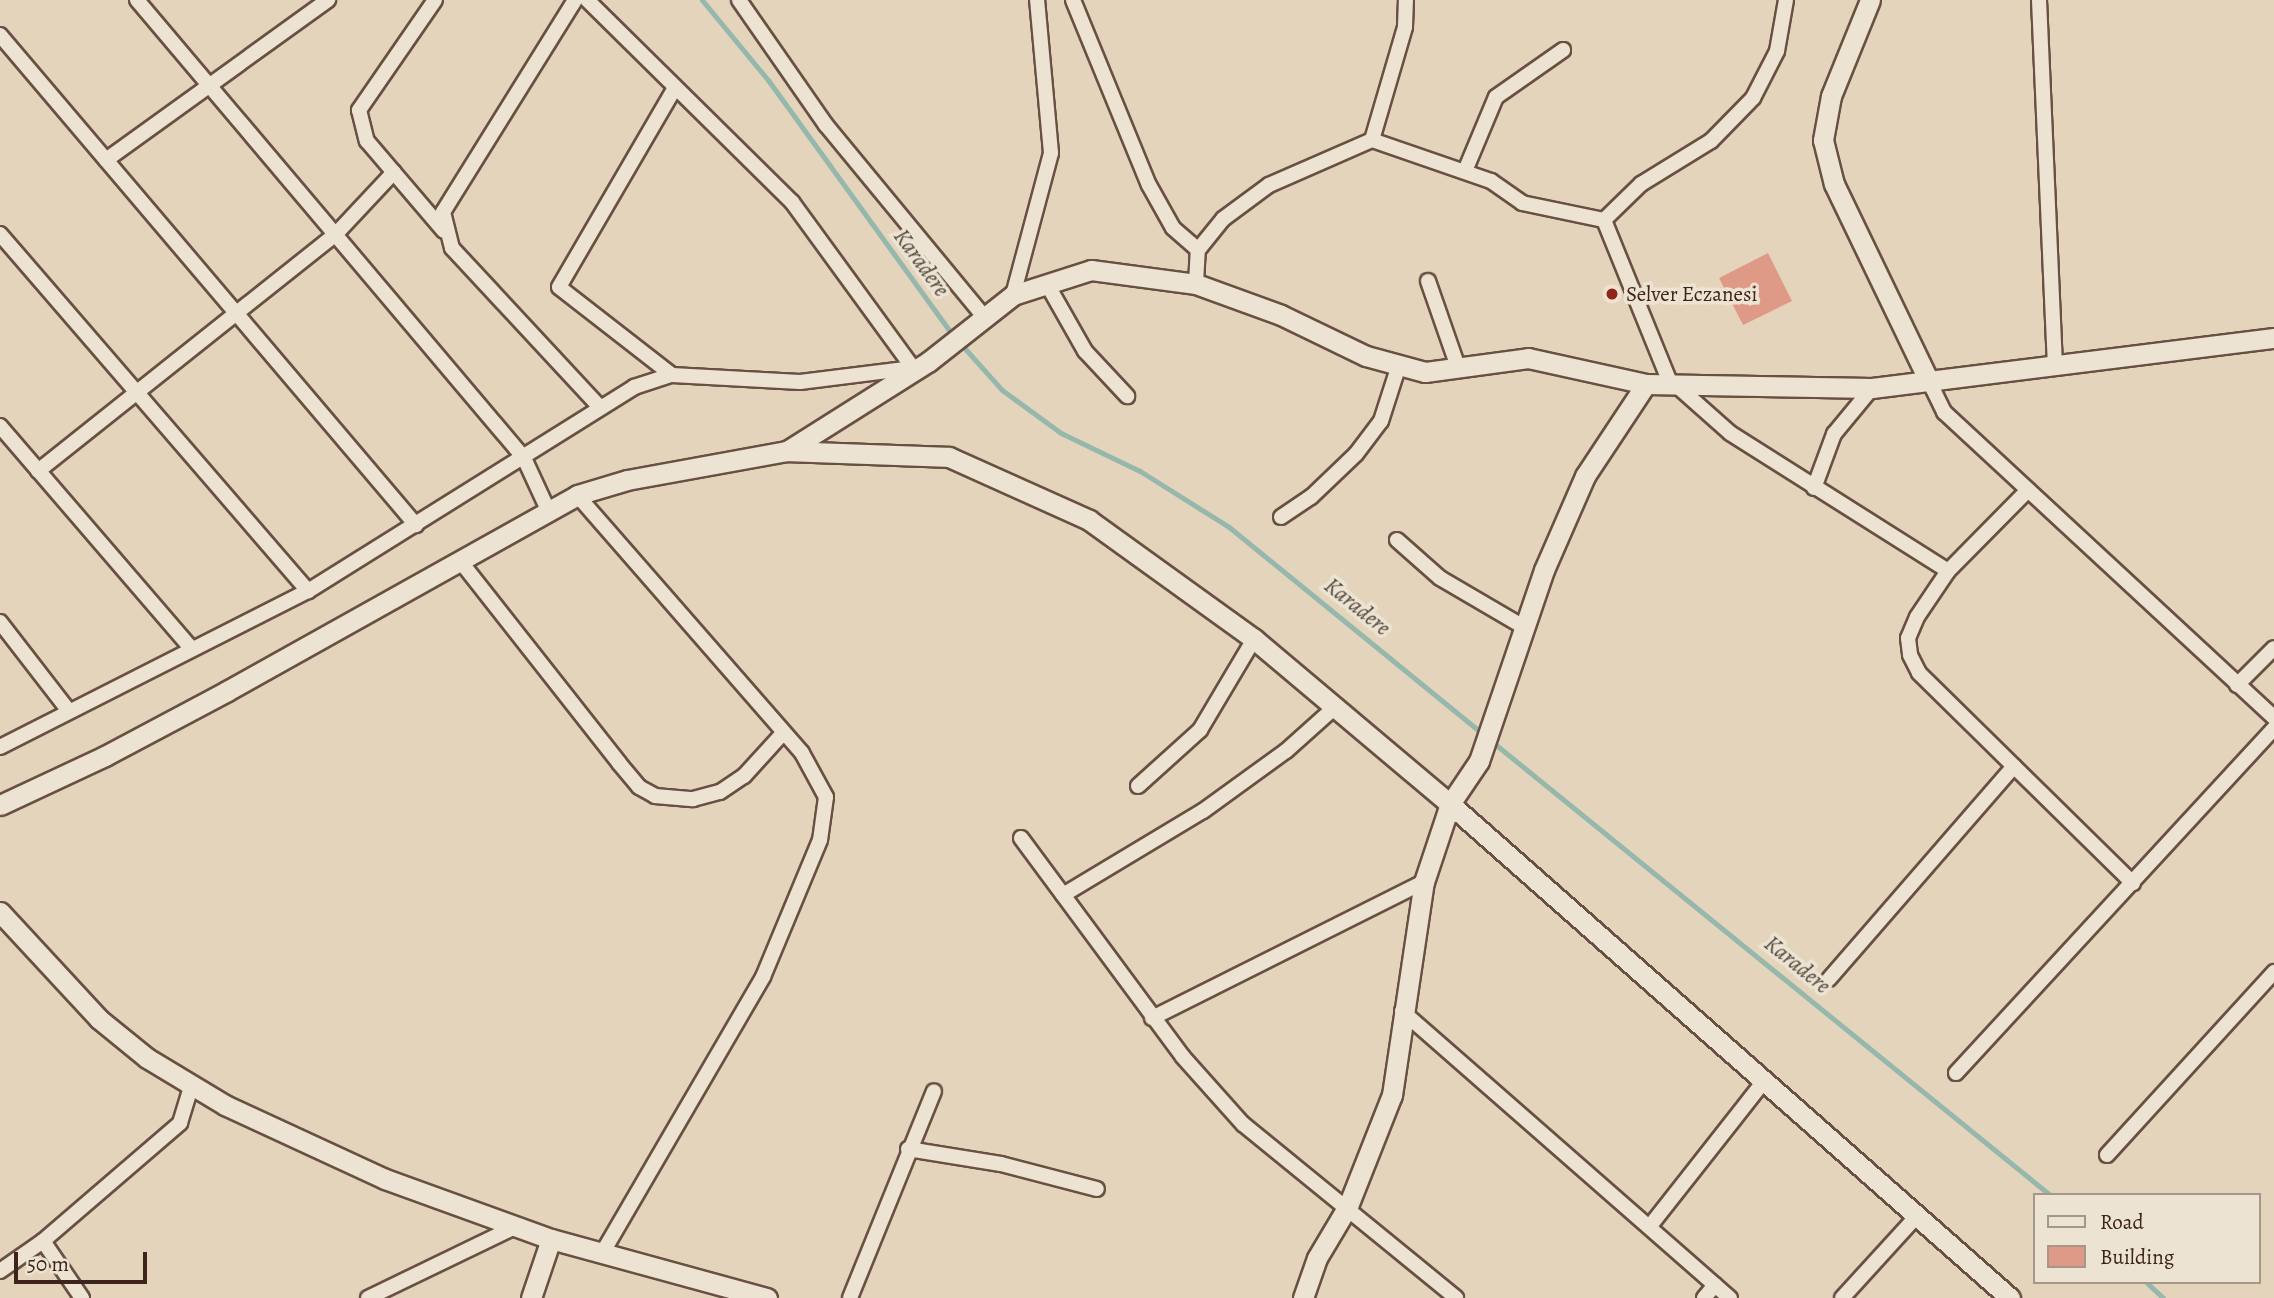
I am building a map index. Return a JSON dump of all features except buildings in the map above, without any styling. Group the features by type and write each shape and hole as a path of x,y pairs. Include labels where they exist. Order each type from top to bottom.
{"street":[{"path":"137,0 524,458 548,510"},
{"path":"106,160 328,0"},
{"path":"435,0 359,110 367,141 444,231 452,248 489,293 600,407"},
{"path":"444,231 443,212 575,0"},
{"path":"587,0 792,202 921,365"},
{"path":"738,0 826,125 978,321"},
{"path":"1013,295 1051,153 1037,0"},
{"path":"1073,0 1149,185 1173,228 1198,250"},
{"path":"1372,140 1405,27 1406,0"},
{"path":"1604,220 1641,184 1711,141 1753,98 1777,51 1786,0"},
{"path":"1870,0 1831,96 1823,140 1834,184 1944,412 2274,719"},
{"path":"2039,0 2056,366"},
{"path":"0,35 416,525"},
{"path":"1465,171 1496,97 1563,50"},
{"path":"672,375 559,287 676,88"},
{"path":"1196,284 1198,250 1223,219 1269,185 1372,140 1492,181 1522,203 1604,220"},
{"path":"38,471 335,235 394,172"},
{"path":"1604,220 1673,385 1730,433 1948,571"},
{"path":"0,234 308,591"},
{"path":"787,451 921,365 1013,295 1091,270 1196,284 1281,314 1366,356 1425,372 1528,358 1646,384 1872,388 2274,338"},
{"path":"1428,281 1458,367"},
{"path":"1047,284 1085,351 1127,396"},
{"path":"0,747 68,710 308,591 634,387 672,375 800,382 921,365"},
{"path":"1281,517 1311,497 1356,454 1381,421 1399,365"},
{"path":"1303,1298 1317,1258 1348,1206 1392,1095 1402,1011 1424,882 1450,804 1479,761 1524,627 1585,476 1646,384"},
{"path":"1814,488 1834,434 1872,388"},
{"path":"0,426 192,649"},
{"path":"0,805 105,756 461,562 576,495 627,480 787,451 949,457 1089,520 1254,639 1450,804 2010,1298"},
{"path":"2028,490 1948,571 1917,617 1908,638 1910,655 1919,673 2133,883"},
{"path":"576,495 803,753 826,797 820,840 763,977 603,1252"},
{"path":"1397,540 1440,578 1524,627"},
{"path":"461,562 626,771 655,796 680,800 720,792 744,776 784,732"},
{"path":"0,622 68,710"},
{"path":"1138,786 1200,730 1254,639"},
{"path":"2237,685 2274,648"},
{"path":"1063,895 1203,811 1286,751 1335,707"},
{"path":"1956,1073 2274,728"},
{"path":"1829,979 2014,766"},
{"path":"1021,838 1152,1018 1243,1124 1348,1206 1456,1298"},
{"path":"1152,1018 1424,882"},
{"path":"0,912 99,1019 191,1087 385,1179 551,1239 753,1297"},
{"path":"2107,1156 2274,972"},
{"path":"1402,1011 1730,1298"},
{"path":"1650,1226 1764,1081"},
{"path":"0,1271 43,1241 180,1123 191,1087"},
{"path":"850,1298 934,1091"},
{"path":"908,1150 1001,1164 1097,1189"},
{"path":"1842,1298 1917,1216"},
{"path":"368,1298 517,1226"},
{"path":"531,1298 551,1239"},
{"path":"43,1241 82,1298"},
{"path":"1704,1298 1716,1285"}],"waterway":[{"name":"Karadere","path":"702,0 768,80 951,333 1002,390 1061,433 1140,471 1229,527 1483,734"},
{"name":"Karadere","path":"1490,740 2048,1193"},
{"name":"Karadere","path":"2148,1284 2163,1298"}],"place":[{"name":"Selver Eczanesi","path":"1612,294"}]}
